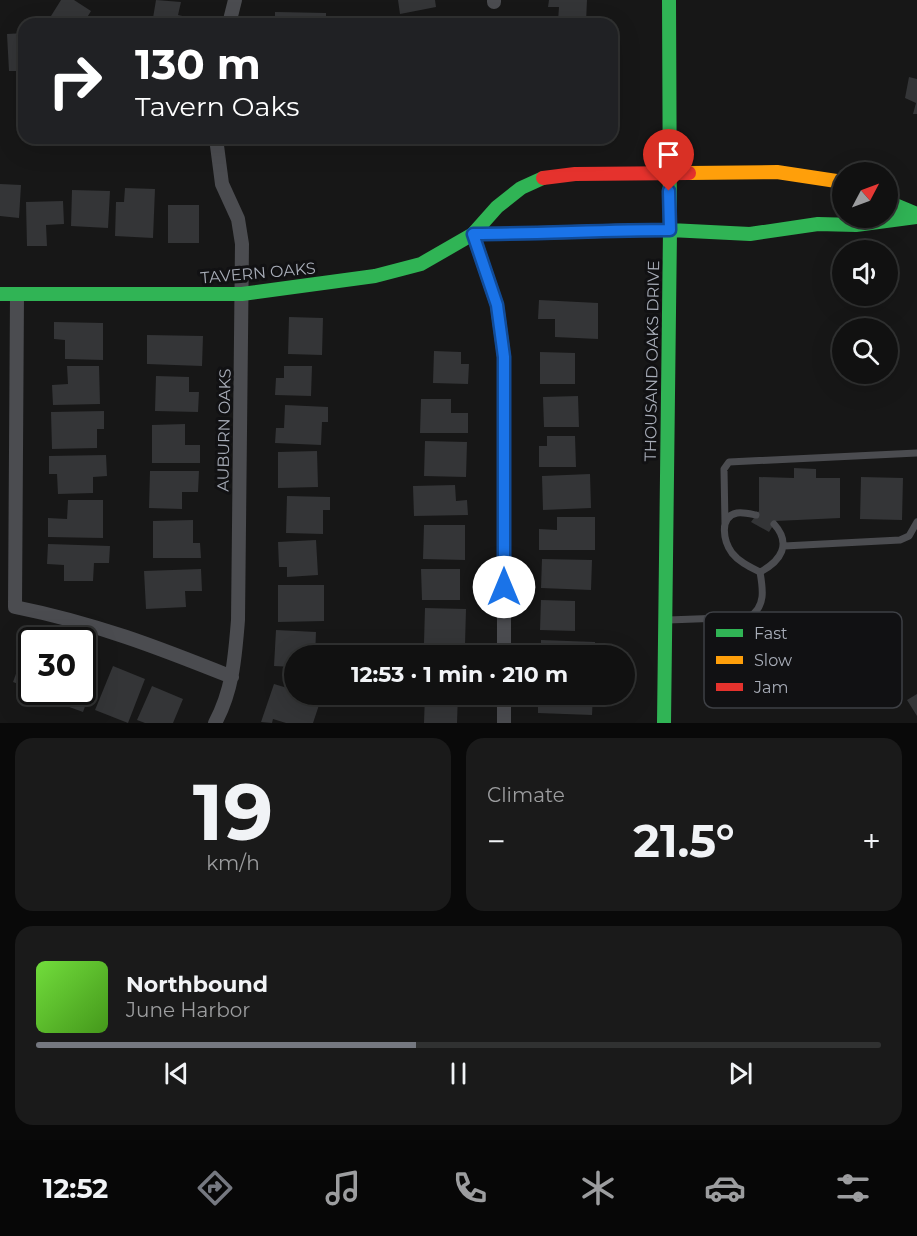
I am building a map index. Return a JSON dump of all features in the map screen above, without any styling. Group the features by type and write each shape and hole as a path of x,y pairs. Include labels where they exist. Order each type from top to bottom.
{"street":[{"path":"230,18 235,0"},
{"name":"THOUSAND OAKS DRIVE","path":"664,723 670,230 669,0"},
{"name":"AUBURN OAKS","path":"215,723 228,694 232,678 237,620 242,294 242,244 238,219 222,184 217,144"},
{"name":"TAVERN OAKS","path":"0,294 242,294 375,276 421,264 473,234 497,207 521,188 544,178 575,174 777,172 832,180"},
{"name":"TAVERN OAKS","path":"898,207 917,216"},
{"name":"TAVERN OAKS","path":"473,234 538,234 594,230 670,230 750,234 818,224 856,225 917,216"},
{"path":"473,234 497,305 504,357 504,645"},
{"path":"17,295 15,608 70,618 126,635 232,678"},
{"path":"504,705 504,723"}],"lane":[{"path":"756,612 763,594 760,572 734,555 726,543 724,470 729,462 917,453"},
{"path":"725,524 730,516 738,512 756,515"},
{"path":"784,546 900,540 909,536 917,522"},
{"path":"760,572 773,566 784,546 780,530 774,524"},
{"path":"665,620 704,619"}],"building":[{"path":"61,0 74,0 91,11 87,18 50,18"},
{"path":"156,0 181,2 178,15 191,18 153,18"},
{"path":"398,0 435,0 436,7 400,14"},
{"path":"549,0 587,0 586,18 558,18 559,7 548,7"},
{"path":"275,12 326,13 326,18 275,18"},
{"path":"18,33 18,71 9,71 7,34"},
{"path":"909,77 917,79 917,114 913,114 916,103 905,98"},
{"path":"0,184 21,185 19,218 0,216"},
{"path":"125,188 155,189 153,238 115,236 116,202 124,202"},
{"path":"72,190 110,191 108,228 71,226"},
{"path":"63,201 64,224 46,225 47,246 27,246 26,202"},
{"path":"168,205 199,205 199,243 168,243"},
{"path":"539,300 598,303 598,339 555,337 555,319 538,319"},
{"path":"289,317 323,318 322,355 288,354"},
{"path":"54,322 103,323 103,360 65,359 65,340 54,339"},
{"path":"147,335 203,336 202,366 147,364"},
{"path":"434,351 461,352 461,364 469,364 468,384 433,383"},
{"path":"540,352 575,353 575,384 540,384"},
{"path":"67,366 99,366 100,404 53,405 52,385 68,384"},
{"path":"284,366 312,366 311,396 275,395 276,378 284,378"},
{"path":"156,376 189,377 189,392 199,392 198,412 155,411"},
{"path":"578,396 579,427 544,427 543,397"},
{"path":"421,399 451,399 451,413 468,413 468,433 420,433"},
{"path":"285,405 328,407 328,422 322,422 321,445 275,443 276,428 284,428"},
{"path":"104,411 104,429 97,429 97,448 52,449 51,412"},
{"path":"185,424 185,445 200,445 200,463 152,463 152,425"},
{"path":"547,436 575,436 576,467 539,467 539,446 547,446"},
{"path":"425,441 467,442 466,477 424,476"},
{"path":"317,451 318,487 278,488 278,452"},
{"path":"106,455 107,476 93,477 93,493 58,494 57,474 49,474 49,456"},
{"path":"794,468 816,469 816,478 840,478 840,518 776,521 769,532 751,522 759,511 759,477 794,478"},
{"path":"150,471 199,471 198,492 182,492 182,509 149,508"},
{"path":"590,474 591,508 543,510 542,476"},
{"path":"861,477 903,478 902,520 860,519"},
{"path":"455,485 456,501 467,500 468,515 414,516 413,486"},
{"path":"287,496 330,497 330,510 323,510 323,534 286,533"},
{"path":"68,500 103,500 103,538 48,537 48,518 67,519"},
{"path":"557,517 595,517 595,550 539,550 539,529 557,530"},
{"path":"193,520 193,543 200,543 201,558 153,558 153,521"},
{"path":"424,525 465,525 465,560 423,559"},
{"path":"316,540 318,575 287,577 287,567 279,567 278,542"},
{"path":"48,544 110,546 109,563 94,563 93,581 64,581 64,565 47,564"},
{"path":"542,559 592,560 591,590 541,588"},
{"path":"201,569 202,591 185,591 186,607 146,609 144,571"},
{"path":"421,569 460,569 460,600 422,600"},
{"path":"278,585 324,585 324,621 278,622"},
{"path":"541,600 575,601 575,631 540,630"},
{"path":"425,608 466,609 465,645 424,643"},
{"path":"276,630 316,632 315,645 284,645 284,666 274,666"},
{"path":"541,640 595,642 595,645 541,645"},
{"path":"113,666 145,679 128,723 95,710"},
{"path":"18,668 18,684 13,682"},
{"path":"274,684 284,687 284,705 319,705 313,723 286,723 273,719 272,723 261,722"},
{"path":"152,686 183,699 173,723 145,723 137,720"},
{"path":"917,694 917,716 907,700"},
{"path":"64,705 86,705 83,712"},
{"path":"425,705 458,705 457,723 424,723"},
{"path":"538,705 592,705 592,715 538,713"}],"traffic: fast":[{"path":"664,723 670,230 669,0"},
{"path":"0,294 242,294 375,276 421,264 473,234 497,207 521,188 543,178"},
{"path":"898,206 917,214"},
{"path":"670,230 750,234 818,224 856,225 917,217"}],"traffic: slow":[{"path":"689,173 777,172 832,180"}],"traffic: jam":[{"path":"543,178 575,174 689,173"}],"route":[{"path":"504,587 502,331 497,305 473,234 670,230 669,191"}]}
